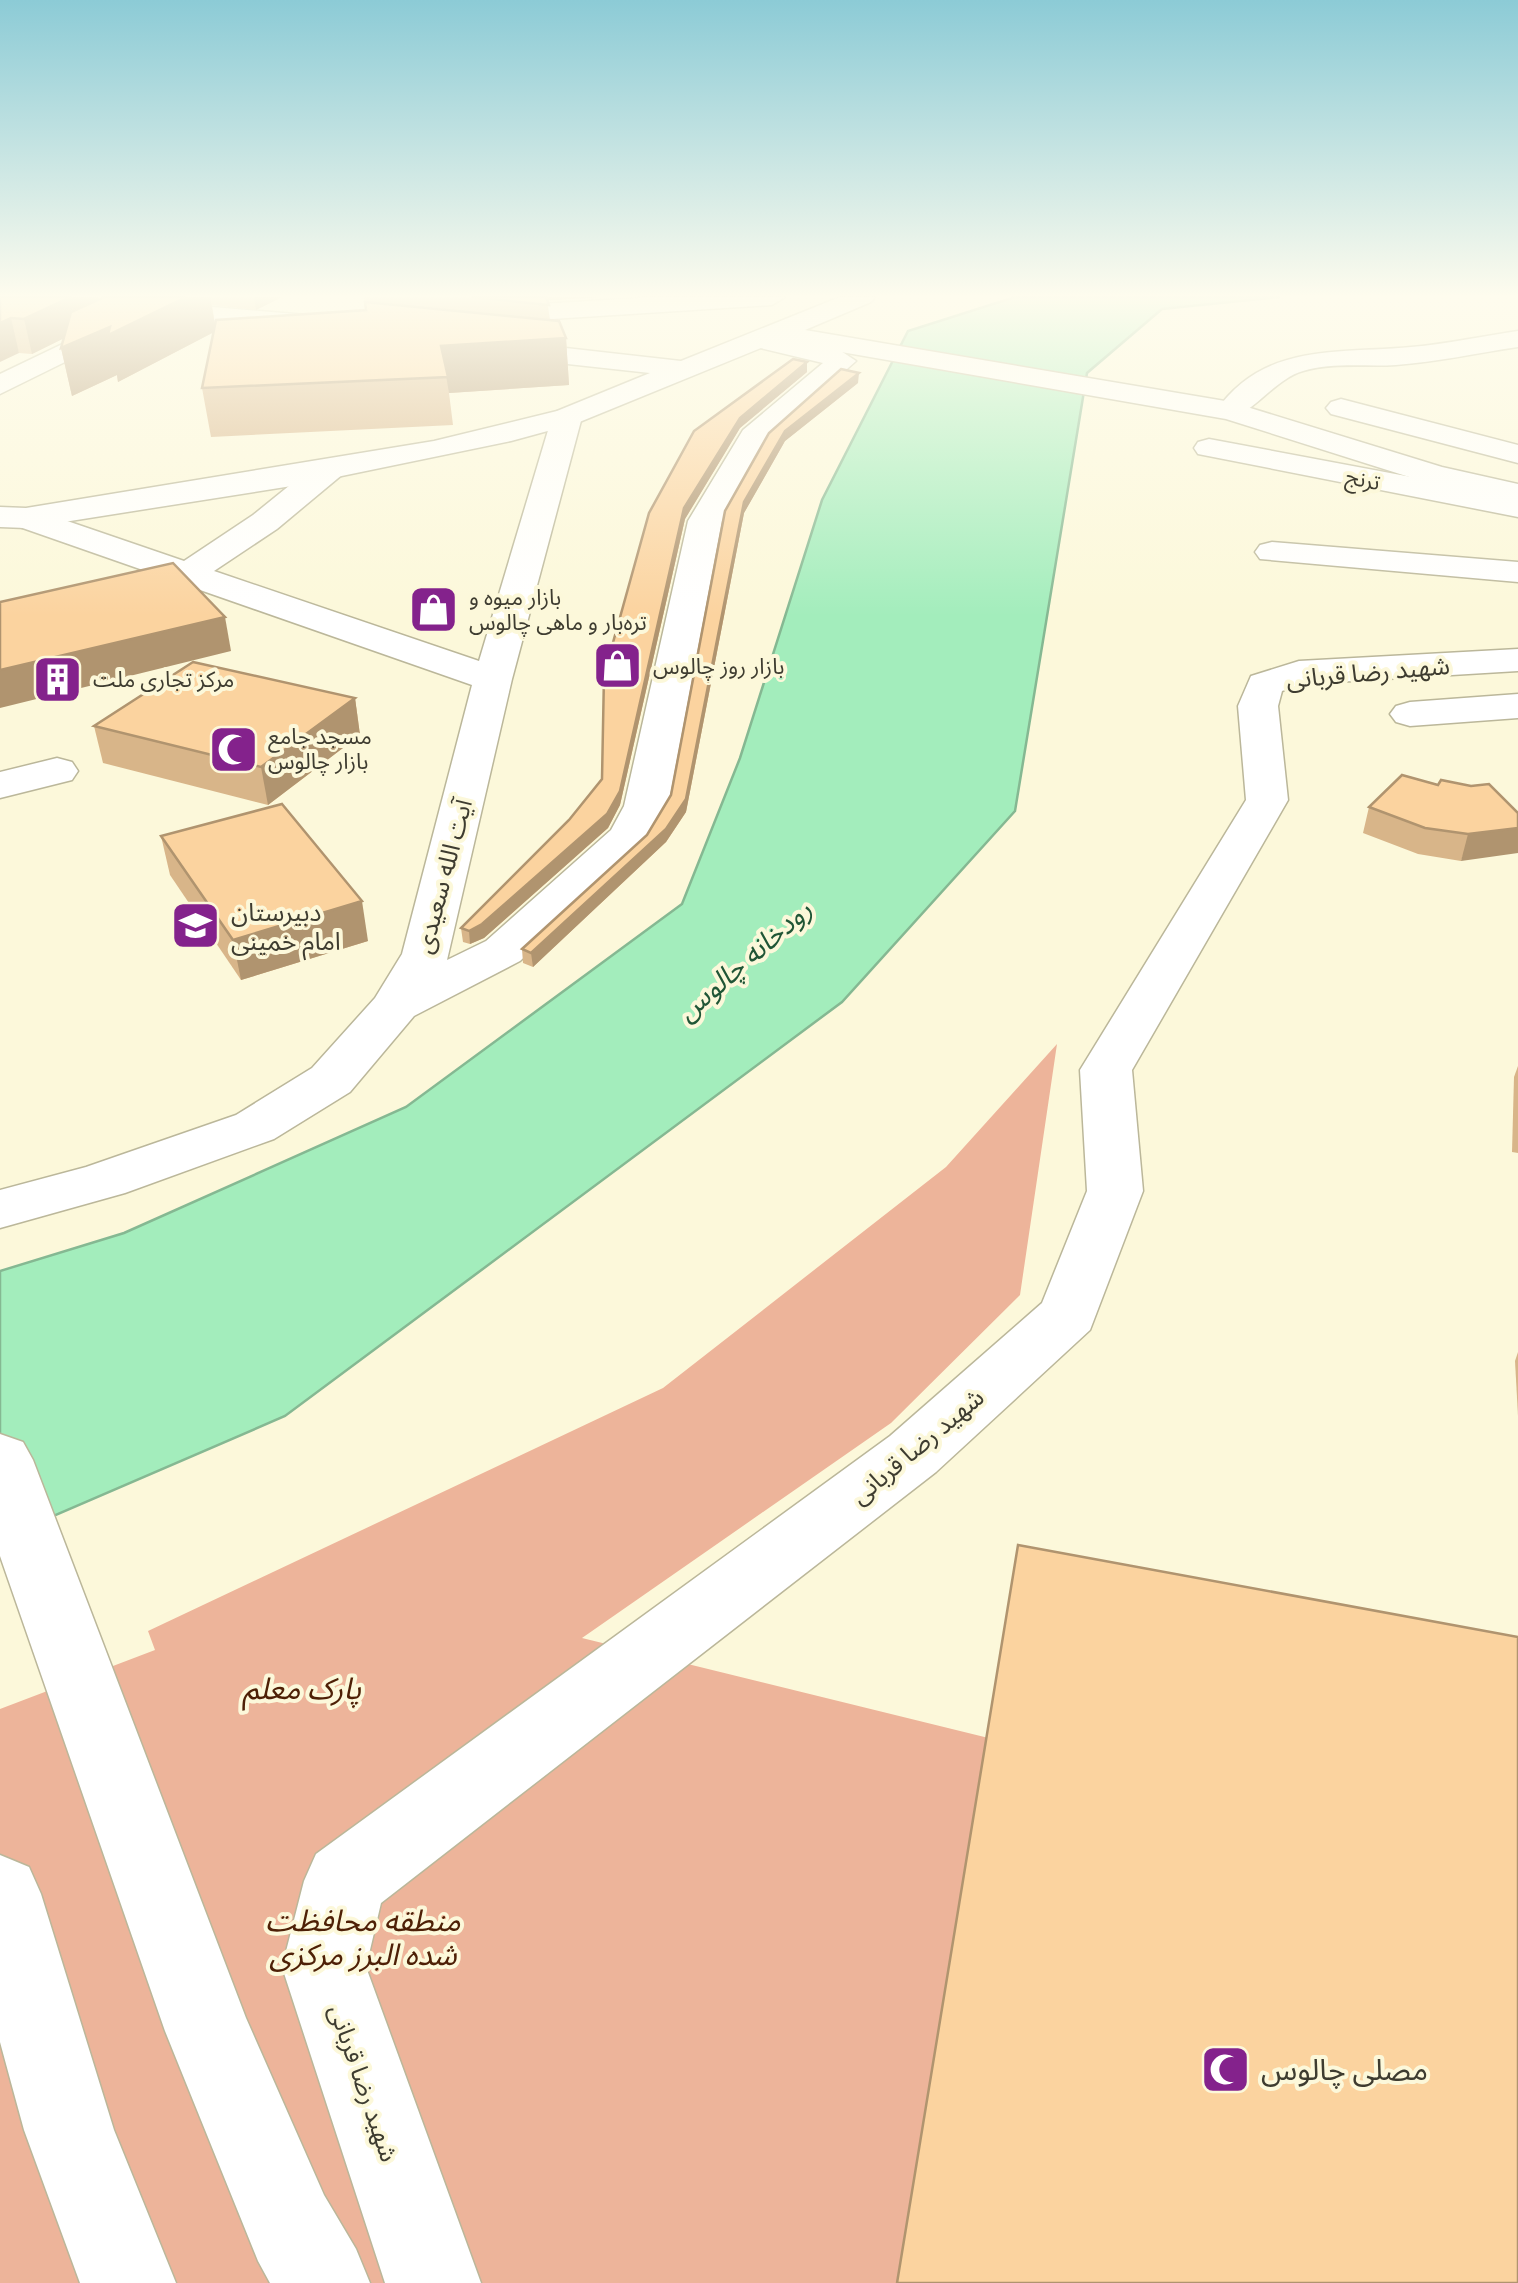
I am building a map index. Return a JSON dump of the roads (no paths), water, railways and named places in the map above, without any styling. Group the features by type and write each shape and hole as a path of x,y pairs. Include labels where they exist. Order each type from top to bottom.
{"street":[{"path":"187,574 345,465 532,404"},
{"path":"19,522 519,431 599,404"},
{"path":"396,1005 503,951 629,837 646,806 705,522 754,436 793,404"},
{"path":"1182,404 1232,412 1433,474 1518,494"},
{"path":"1232,412 1238,404"},
{"path":"1342,408 1518,454"},
{"name":"آیت الله سعیدی","path":"0,1209 105,1180 254,1127 331,1080 396,1005 426,954 494,679 566,417"},
{"name":"ترنج","path":"1209,448 1518,506"},
{"path":"19,522 187,574 494,679"},
{"path":"1272,552 1518,572"},
{"name":"شهید رضا قربانی","path":"434,2283 324,1967 346,1880 913,1454 1068,1315 1116,1191 1106,1070 1266,800 1258,706 1265,684 1300,673 1516,674"},
{"path":"1410,714 1516,674"},
{"path":"0,785 57,770"},
{"path":"0,1460 208,2031 291,2228 322,2283"},
{"path":"0,1894 69,2130 128,2283"}],"water":[{"name":"رودخانه چالوس","path":"871,404 1082,404 1015,811 842,1002 285,1416 0,1539 0,1271 124,1233 406,1107 682,904 740,758 822,500"}],"place":[{"name":"بازار میوه و تره‌بار و ماهی چالوس","path":"434,610"},
{"name":"بازار روز چالوس","path":"618,666"},
{"name":"مرکز تجاری ملت","path":"58,679"},
{"name":"مسجد جامع بازار چالوس","path":"233,749"},
{"name":"دبیرستان امام خمینی","path":"196,926"},
{"name":"مصلی چالوس","path":"1226,2070"}],"park label":[{"name":"پارک معلم","path":"302,1689"},
{"name":"منطقه محافظت شده البرز مرکزی","path":"363,1938"}]}
